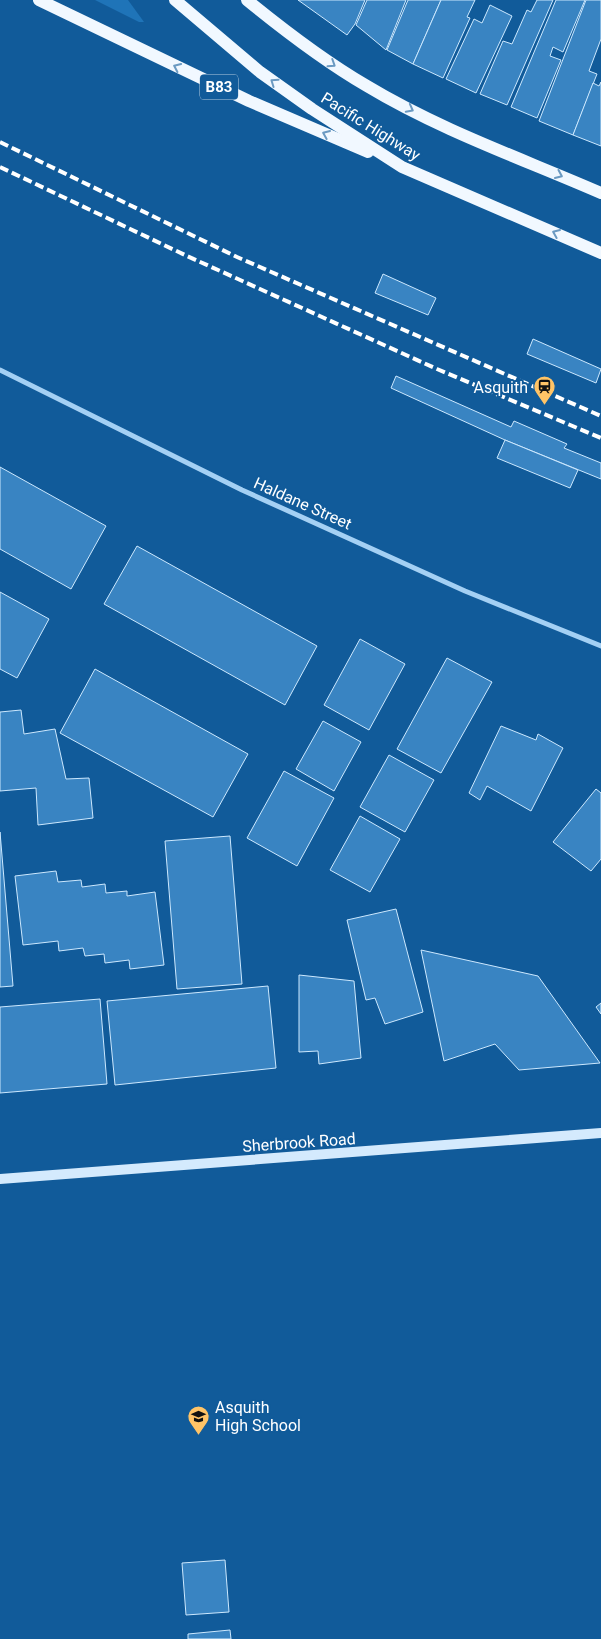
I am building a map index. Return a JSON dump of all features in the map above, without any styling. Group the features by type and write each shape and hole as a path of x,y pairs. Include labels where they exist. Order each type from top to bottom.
{"main road":[{"name":"B83","path":"39,0 249,101 402,167"},
{"name":"Pacific Highway","path":"175,0 260,72 312,109 402,167 601,253"},
{"name":"Pacific Highway","path":"247,0 323,58 367,86 424,116 601,193"},
{"name":"Sherbrook Road","path":"0,1179 601,1133"}],"street":[{"name":"Haldane Street","path":"0,370 236,487 465,590 601,646"}],"shaded area":[{"path":"95,0 128,0 144,22 139,22"}],"building":[{"path":"298,0 365,0 355,24 347,35"},
{"path":"367,0 406,0 386,50 356,25"},
{"path":"408,0 441,0 413,64 387,50"},
{"path":"441,0 475,0 467,17 470,18 443,78 413,64"},
{"path":"537,0 553,0 507,105 480,94 503,41 512,44 527,10 531,12"},
{"path":"556,0 585,0 563,52 553,47 550,56 561,60 537,118 511,107"},
{"path":"586,0 601,0 601,39 589,71 597,74 573,135 539,121"},
{"path":"490,5 512,16 476,93 446,79 474,19 482,23"},
{"path":"601,82 601,146 573,135 593,83 599,86"},
{"path":"383,274 436,298 428,315 375,293"},
{"path":"533,339 601,369 596,383 527,354"},
{"path":"396,376 511,427 514,421 567,444 564,448 601,463 601,479 505,440 391,388"},
{"path":"505,440 578,470 570,488 497,458"},
{"path":"0,467 106,526 71,589 0,549"},
{"path":"137,546 317,646 285,705 104,604"},
{"path":"0,592 49,619 17,678 0,669"},
{"path":"360,639 405,664 369,730 324,705"},
{"path":"447,658 492,682 441,773 397,749"},
{"path":"95,669 248,754 213,817 60,733"},
{"path":"21,710 24,734 55,729 66,779 89,778 93,818 38,825 36,788 0,791 0,712"},
{"path":"323,721 361,742 334,791 296,769"},
{"path":"501,726 536,740 538,734 563,748 531,811 487,786 480,800 469,793"},
{"path":"389,755 434,780 405,832 360,807"},
{"path":"284,771 334,798 297,866 247,838"},
{"path":"596,789 601,793 601,859 591,871 553,842"},
{"path":"360,816 400,839 370,892 330,870"},
{"path":"0,832 13,986 0,987"},
{"path":"230,836 242,984 177,989 165,841"},
{"path":"56,871 58,882 81,880 82,887 105,884 106,893 127,891 127,896 155,892 164,965 130,969 129,960 105,963 104,954 85,956 83,948 59,951 58,941 23,945 15,876"},
{"path":"396,909 423,1012 385,1024 375,998 366,1000 347,920"},
{"path":"421,950 538,976 600,1063 519,1070 495,1044 444,1061"},
{"path":"299,975 354,981 361,1058 319,1064 318,1051 299,1052"},
{"path":"268,986 276,1068 115,1085 107,1001"},
{"path":"100,999 107,1084 0,1093 0,1007"},
{"path":"601,1003 601,1014 596,1007"},
{"path":"225,1560 229,1612 186,1615 182,1563"},
{"path":"230,1630 231,1639 188,1639 188,1634"}],"railway":[{"path":"0,142 237,257 601,416"},
{"path":"0,167 187,256 437,369 601,438"}],"place":[{"name":"Asquith","path":"544,406"},
{"name":"Asquith High School","path":"199,1435"}]}
